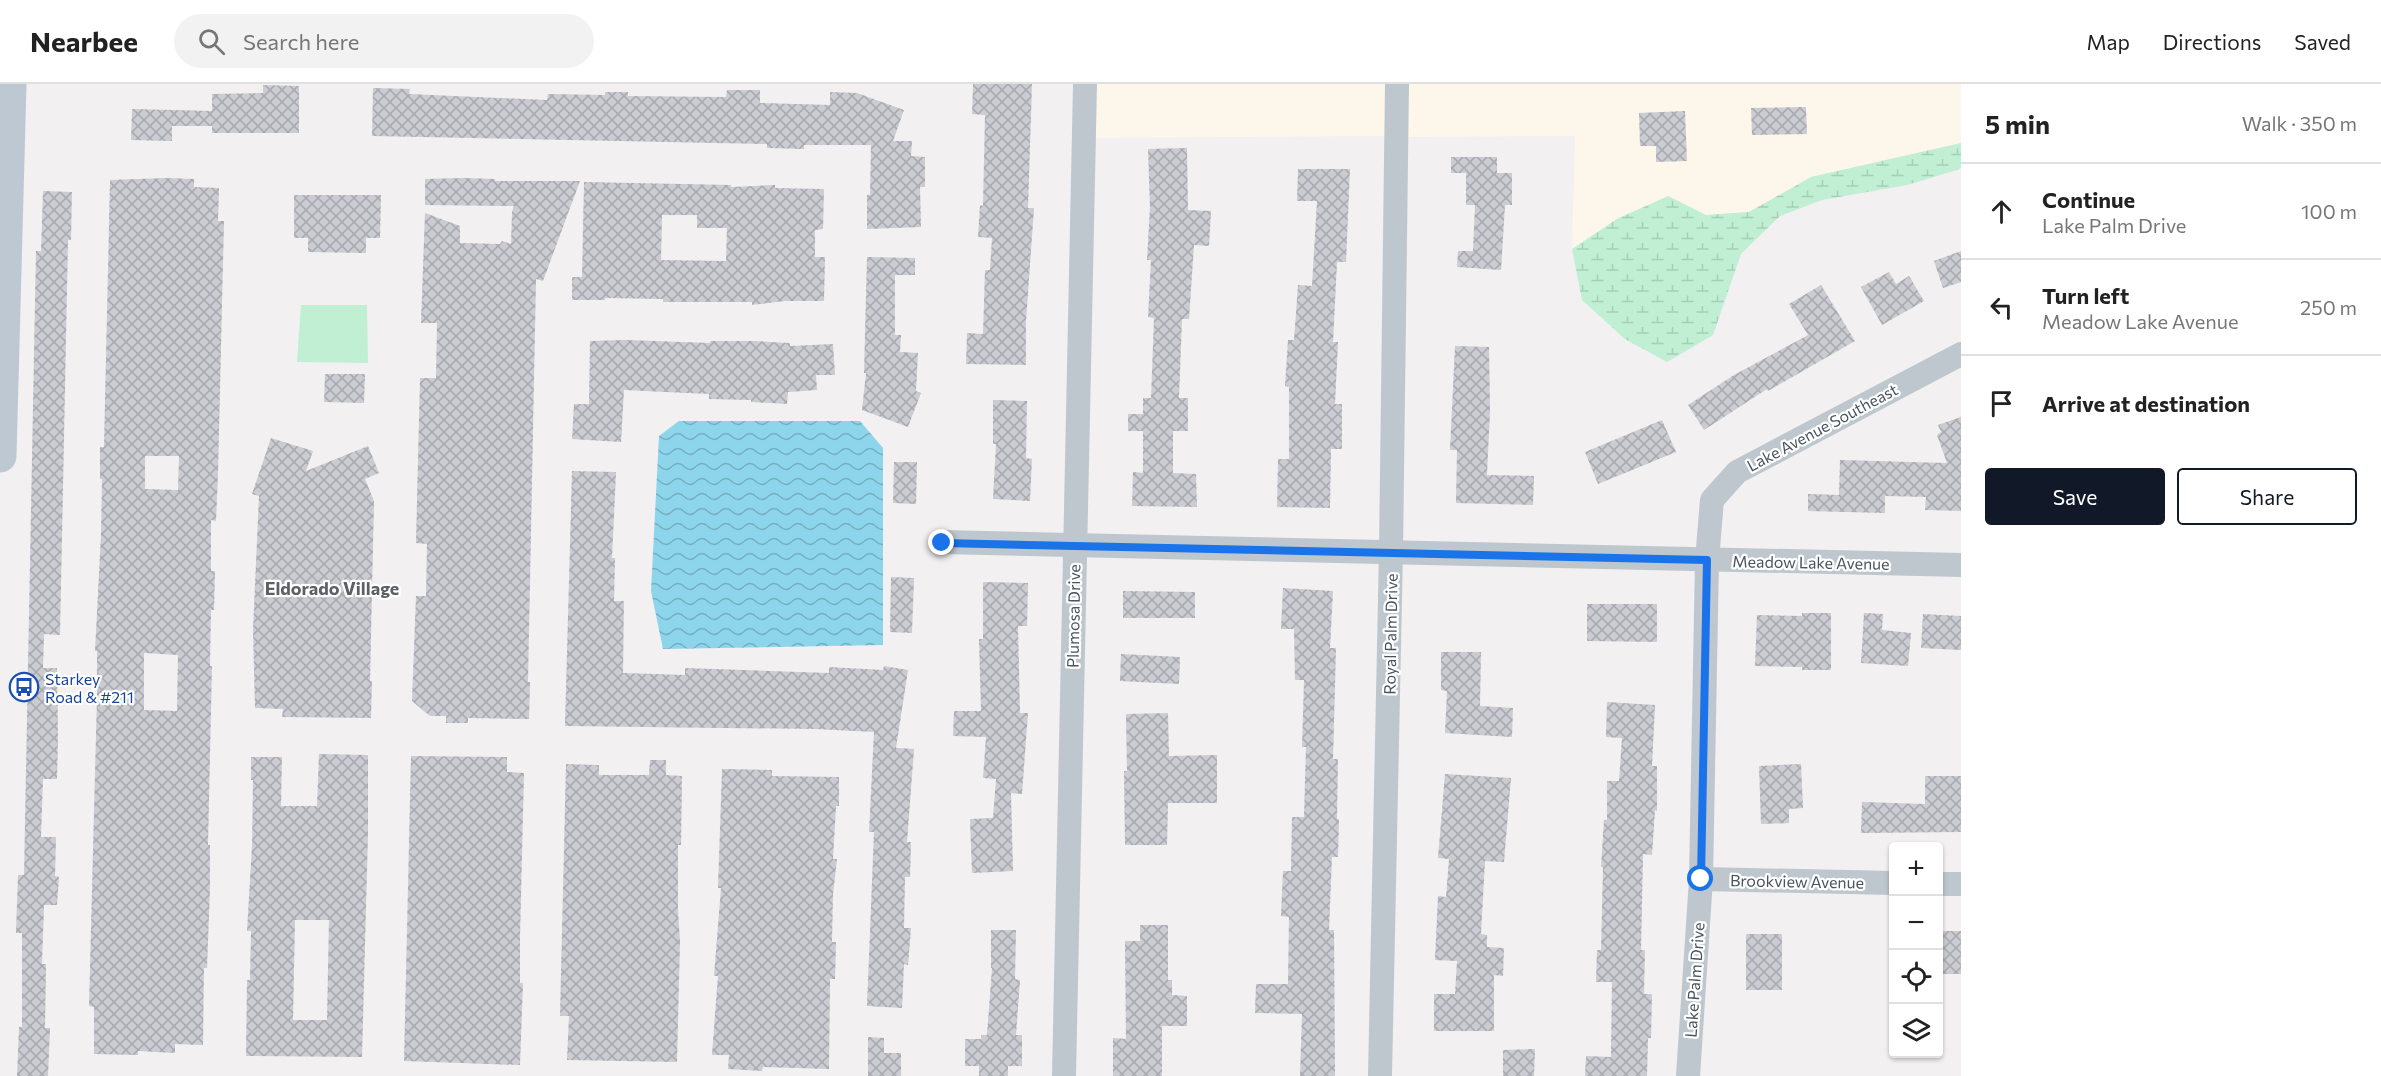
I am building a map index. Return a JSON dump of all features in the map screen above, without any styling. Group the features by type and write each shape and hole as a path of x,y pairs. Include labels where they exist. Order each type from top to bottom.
{"main road":[{"path":"0,456 10,84"}],"street":[{"name":"Plumosa Drive","path":"1064,1076 1085,84"},
{"name":"Royal Palm Drive","path":"1380,1076 1391,551 1397,84"},
{"name":"Lake Avenue Southeast","path":"1707,560 1712,500 1737,472 1961,354"},
{"name":"Meadow Lake Avenue","path":"942,543 1075,544 1961,565"},
{"name":"Lake Palm Drive","path":"1688,1076 1701,879 1707,560"},
{"name":"Brookview Avenue","path":"1701,879 1889,883"},
{"path":"1943,884 1961,884"}],"shaded area":[{"path":"1096,84 1386,84 1386,136 1095,138"},
{"path":"1408,84 1961,84 1961,143 1811,177 1749,212 1706,215 1668,196 1617,219 1572,249 1575,136 1407,137"}],"green space":[{"path":"1961,143 1961,168 1957,170 1907,185 1822,200 1780,216 1741,254 1713,335 1667,362 1625,339 1582,300 1572,249 1617,219 1668,196 1706,215 1749,212 1811,177"},
{"path":"301,305 367,305 368,363 297,362"}],"water":[{"path":"679,421 860,421 883,448 883,645 663,649 651,591 659,436"}],"building":[{"path":"973,84 1032,84 1028,208 1034,208 1026,321 1026,365 966,364 967,333 983,334 985,270 990,270 992,238 978,237 980,205 983,206 985,115 972,114"},
{"path":"263,85 299,86 299,133 212,133 212,126 172,126 172,141 131,140 132,109 212,111 212,94 263,93"},
{"path":"373,88 410,89 409,94 547,100 548,94 605,95 605,92 628,92 628,96 726,97 727,90 760,90 760,103 830,105 830,92 857,93 904,110 893,141 912,141 911,156 925,157 925,187 920,187 921,227 867,229 871,145 804,145 804,149 767,148 767,144 372,136"},
{"path":"1806,107 1807,134 1752,135 1751,108"},
{"path":"1685,111 1687,161 1656,162 1656,146 1640,146 1639,113"},
{"path":"1187,148 1188,210 1211,211 1209,246 1194,245 1189,319 1182,319 1179,398 1188,398 1188,431 1173,431 1173,473 1196,474 1197,507 1132,506 1133,472 1143,473 1143,431 1128,431 1128,414 1143,414 1143,398 1151,398 1154,318 1148,317 1151,260 1147,260 1150,207 1148,149"},
{"path":"1451,157 1497,157 1497,173 1512,173 1512,205 1505,205 1501,270 1457,267 1458,251 1473,251 1475,205 1466,205 1466,173 1451,173"},
{"path":"1298,169 1350,169 1346,262 1337,262 1333,342 1338,342 1335,404 1342,404 1342,449 1331,449 1330,508 1277,507 1278,459 1289,459 1289,387 1285,386 1288,340 1294,340 1298,285 1312,286 1317,201 1297,201"},
{"path":"194,179 194,187 219,188 218,221 224,221 216,521 211,520 211,571 215,571 214,610 211,610 210,666 212,666 208,845 210,845 210,889 207,968 204,968 203,1045 175,1044 175,1053 138,1051 138,1055 94,1054 94,1007 89,1006 97,696 97,651 95,651 101,535 100,447 104,447 110,180","holes":["145,456 179,456 178,490 145,489","144,653 178,655 177,711 144,710"]},
{"path":"425,179 495,179 495,181 580,181 543,281 536,279 529,719 468,718 468,723 446,723 446,716 430,716 412,701 416,596 426,596 427,544 416,543 420,378 436,378 437,323 421,323 425,213 460,226 460,243 500,244 502,241 511,244 514,206 425,205"},
{"path":"584,182 731,185 731,187 775,185 775,188 824,189 823,229 815,230 815,257 825,257 824,301 785,301 752,305 752,302 663,302 663,299 572,300 572,277 582,277","holes":["662,215 697,215 697,228 727,228 726,261 661,260"]},
{"path":"43,191 72,192 71,240 68,240 60,635 44,634 43,668 57,668 58,738 57,779 43,779 41,837 56,837 55,876 59,877 57,905 44,905 42,964 46,964 45,1028 50,1028 48,1076 17,1076 19,1027 22,1027 22,933 16,933 18,875 24,875 36,251 41,251"},
{"path":"294,195 381,195 380,238 366,238 366,253 308,252 308,238 294,238"},
{"path":"1961,251 1961,282 1943,288 1934,261"},
{"path":"867,257 915,258 915,275 895,275 895,335 901,335 900,352 918,353 916,391 921,393 908,427 862,410 866,373 864,373"},
{"path":"1889,272 1896,284 1909,276 1924,301 1882,325 1861,287"},
{"path":"1821,285 1855,341 1768,391 1767,389 1704,430 1688,405 1734,375 1808,335 1789,304"},
{"path":"590,341 710,343 710,341 754,341 790,343 790,346 833,344 835,375 816,375 817,390 788,392 787,404 709,399 709,394 624,390 621,442 572,439 574,404 589,404"},
{"path":"1455,346 1489,347 1490,411 1487,475 1534,476 1533,505 1456,503 1457,450 1450,450"},
{"path":"325,374 365,374 364,403 324,402"},
{"path":"993,400 1027,401 1026,458 1032,459 1030,501 993,499 996,444 993,444"},
{"path":"1961,417 1961,511 1925,510 1926,497 1885,496 1885,513 1808,511 1808,494 1839,495 1840,460 1947,463 1937,435 1941,432 1938,425"},
{"path":"1662,420 1676,452 1598,484 1585,452"},
{"path":"271,438 313,451 306,471 368,446 379,473 365,479 374,501 371,718 282,717 283,709 255,708 253,630 259,496 252,494"},
{"path":"894,462 917,462 916,504 893,503"},
{"path":"572,471 616,472 612,558 615,558 614,601 624,601 623,673 685,675 685,668 829,673 829,667 883,670 884,666 908,670 896,748 914,749 907,842 911,842 910,877 905,877 904,928 911,928 908,965 904,964 902,1008 867,1006 874,832 869,832 874,732 816,729 565,726"},
{"path":"891,577 914,578 912,633 890,632"},
{"path":"983,582 1028,583 1027,626 1018,626 1020,713 1028,713 1022,794 1011,793 1013,871 972,873 970,819 993,818 996,779 983,778 986,737 953,736 954,711 981,711 979,639 983,639"},
{"path":"1283,588 1333,591 1330,648 1336,648 1333,759 1338,759 1337,819 1339,819 1338,857 1332,857 1329,930 1334,930 1335,1076 1300,1076 1302,1014 1255,1013 1256,984 1288,984 1289,917 1281,916 1283,871 1291,871 1292,817 1304,817 1306,747 1302,747 1304,680 1295,680 1294,629 1281,629"},
{"path":"1123,591 1195,592 1195,618 1123,618"},
{"path":"1587,604 1657,604 1657,642 1587,641"},
{"path":"1802,613 1831,613 1831,670 1755,666 1757,615 1802,616"},
{"path":"1864,613 1883,614 1882,630 1911,633 1908,666 1861,663"},
{"path":"1923,614 1961,616 1961,650 1921,648"},
{"path":"1441,652 1481,652 1480,706 1513,708 1512,737 1445,733 1447,691 1441,690"},
{"path":"1121,654 1180,657 1179,684 1120,681"},
{"path":"1607,702 1655,705 1652,766 1657,766 1657,811 1655,810 1652,855 1643,854 1641,950 1645,950 1644,994 1652,994 1647,1076 1585,1076 1586,1056 1611,1057 1612,982 1596,982 1597,950 1601,950 1603,867 1601,867 1604,820 1607,820 1607,781 1619,781 1622,738 1606,737"},
{"path":"1168,713 1169,756 1217,755 1217,803 1168,803 1167,845 1125,845 1126,714"},
{"path":"319,754 368,755 362,1057 246,1056 247,980 250,980 251,931 247,931 252,846 251,757 282,757 281,806 317,806","holes":["295,920 329,920 327,1020 293,1020"]},
{"path":"411,756 507,757 507,772 524,773 520,937 520,983 523,983 520,1065 404,1061"},
{"path":"650,760 666,760 666,775 682,776 681,845 678,845 680,942 677,1062 567,1060 569,1016 560,1016 566,764 599,765 599,775 649,775"},
{"path":"1801,764 1803,808 1789,809 1789,823 1761,824 1759,766"},
{"path":"722,769 772,770 772,776 839,777 839,806 836,806 833,859 837,859 833,894 832,942 836,942 835,979 830,979 829,1069 763,1067 762,1071 728,1069 729,1055 712,1055 718,976 714,976 721,888 718,888"},
{"path":"1445,774 1511,778 1504,862 1485,861 1481,934 1487,935 1487,947 1504,948 1503,976 1494,975 1494,1031 1434,1031 1434,994 1455,994 1457,961 1435,960 1438,896 1446,897 1449,859 1438,858"},
{"path":"1925,776 1961,776 1961,832 1861,833 1862,802 1925,804"},
{"path":"1140,925 1168,925 1168,980 1172,980 1172,995 1187,996 1187,1026 1162,1026 1162,1076 1113,1076 1113,1038 1126,1039 1125,941 1140,941"},
{"path":"991,930 1016,930 1015,979 1020,980 1016,1035 1022,1035 1022,1066 1008,1066 1008,1076 979,1076 979,1066 965,1066 965,1039 981,1039 981,1035 987,1035 992,968"},
{"path":"1943,931 1961,931 1961,974 1943,974"},
{"path":"1746,934 1782,934 1782,990 1746,990"},
{"path":"868,1037 884,1038 884,1053 901,1053 901,1076 868,1076"},
{"path":"1535,1049 1534,1076 1503,1076 1503,1050"}],"place":[{"name":"Starkey Road & #211","path":"24,687"}],"district":[{"name":"Eldorado Village","path":"332,588"}],"route":[{"path":"942,543 1391,551 1707,560 1701,879"}]}
